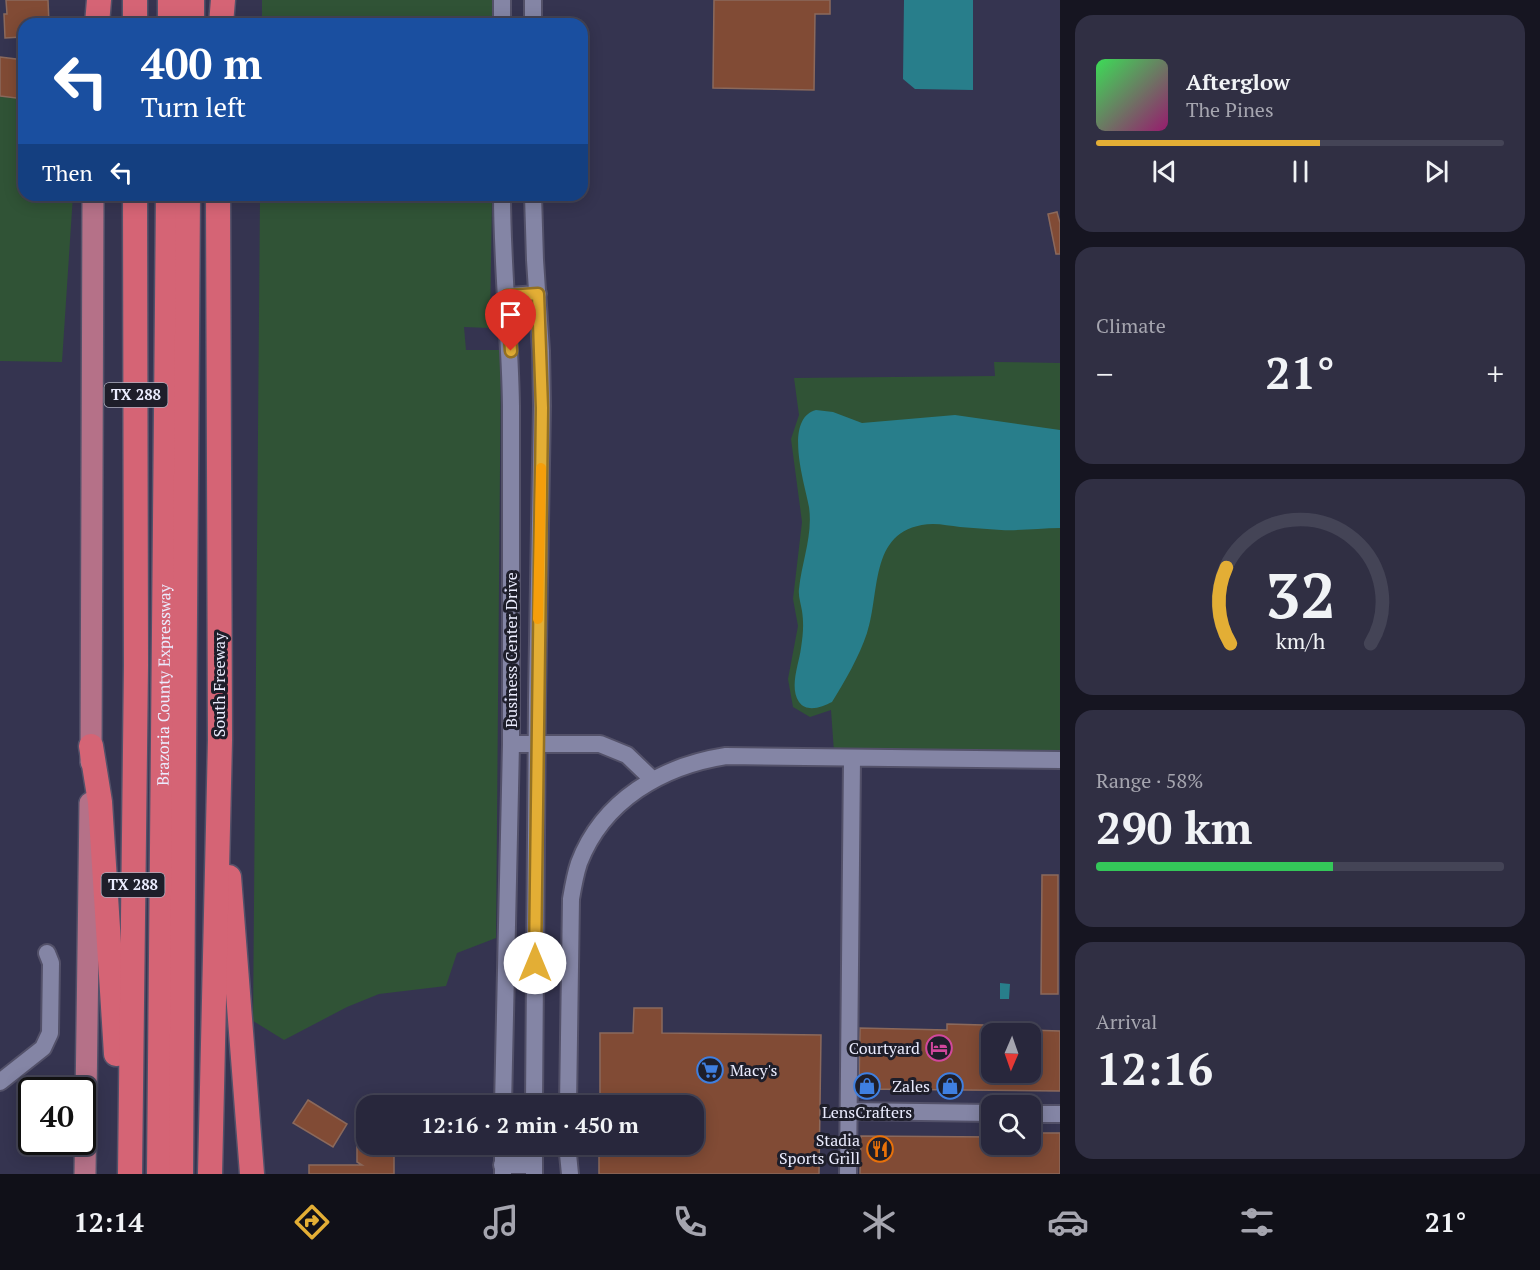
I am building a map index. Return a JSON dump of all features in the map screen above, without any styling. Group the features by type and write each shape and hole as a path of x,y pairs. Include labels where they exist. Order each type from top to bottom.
{"highway":[{"path":"96,18 98,0"},
{"path":"135,0 135,18"},
{"path":"170,0 170,18"},
{"path":"192,0 192,18"},
{"path":"220,18 221,0"},
{"name":"TX 288","path":"130,1174 136,596 135,201"},
{"name":"Brazoria County Expressway","path":"159,1174 168,201"},
{"name":"Brazoria County Expressway","path":"181,1174 188,201"},
{"name":"South Freeway","path":"210,1174 220,740 218,201"},
{"path":"136,596 146,625 150,1097 160,1136"},
{"path":"195,1174 200,918 220,740"},
{"path":"220,740 252,1174"},
{"path":"91,746 100,802 116,1055 130,1100"}],"main road":[{"path":"86,1174 91,746 93,201"}],"street":[{"path":"502,0 502,18"},
{"path":"533,0 533,18"},
{"name":"Business Center Drive","path":"502,201 503,264 511,351 510,744 503,1095"},
{"name":"Business Center Drive","path":"533,201 542,408 534,1095"},
{"path":"507,296 538,294"},
{"path":"510,744 600,744 627,755 653,780"},
{"path":"568,1095 571,899 575,878 579,862 601,823 631,792 687,764 726,756 1060,760"},
{"path":"848,1174 852,758"},
{"path":"0,1082 48,1042 51,1033 51,963 47,953"},
{"path":"849,1111 981,1113"},
{"path":"1041,1114 1060,1114"},
{"path":"502,1155 503,1170 534,1169"},
{"path":"568,1155 570,1174"}],"shaded area":[{"path":"262,0 497,0 496,18 262,18"},
{"path":"904,0 973,0 973,90 915,89 903,79"},
{"path":"0,95 18,95 18,201 73,201 62,362 0,361"},
{"path":"260,201 492,201 490,328 464,327 466,350 501,350 496,938 457,953 446,986 379,994 347,1007 284,1040 253,1021"},
{"path":"994,362 1060,363 1060,752 834,752 831,710 810,717 793,707 788,679 798,626 793,599 802,522 791,439 799,415 794,378 995,376"},
{"path":"816,410 833,412 862,423 955,415 1060,430 1060,528 1001,530 933,524 912,528 897,536 887,548 881,564 867,633 856,660 832,702 810,708 799,702 795,689 795,675 803,630 799,589 810,517 798,439 800,426 806,416"},
{"path":"1000,983 1010,984 1009,999 1000,999"}],"building":[{"path":"6,0 48,0 49,18 18,18 18,37 5,38 4,14 7,14"},
{"path":"714,0 830,0 830,14 815,14 814,90 713,88"},
{"path":"0,57 18,59 18,98 0,96"},
{"path":"1057,212 1060,223 1060,254 1056,254 1048,214"},
{"path":"1042,875 1058,875 1058,994 1041,994"},
{"name":"Macy's","path":"634,1008 662,1008 662,1033 821,1035 819,1174 599,1174 599,1155 704,1155 704,1095 600,1095 600,1033 633,1033"},
{"path":"947,1024 981,1025 981,1083 1041,1083 1041,1030 1060,1031 1060,1091 859,1089 860,1028 947,1030"},
{"path":"308,1100 347,1124 333,1147 293,1123"},
{"path":"1041,1133 1060,1133 1060,1174 860,1174 861,1136 981,1137 981,1155 1041,1155"},
{"path":"357,1155 394,1155 394,1174 309,1174 309,1165 362,1165 357,1162"}],"slow traffic":[{"path":"538,619 541,468"}],"place":[{"name":"Courtyard","path":"939,1048"},
{"name":"Macy's","path":"710,1070"},
{"name":"LensCrafters","path":"867,1086"},
{"name":"Zales","path":"950,1086"},
{"name":"Stadia Sports Grill","path":"880,1149"}],"route":[{"path":"511,351 507,296 538,294 542,408 535,963"}]}
